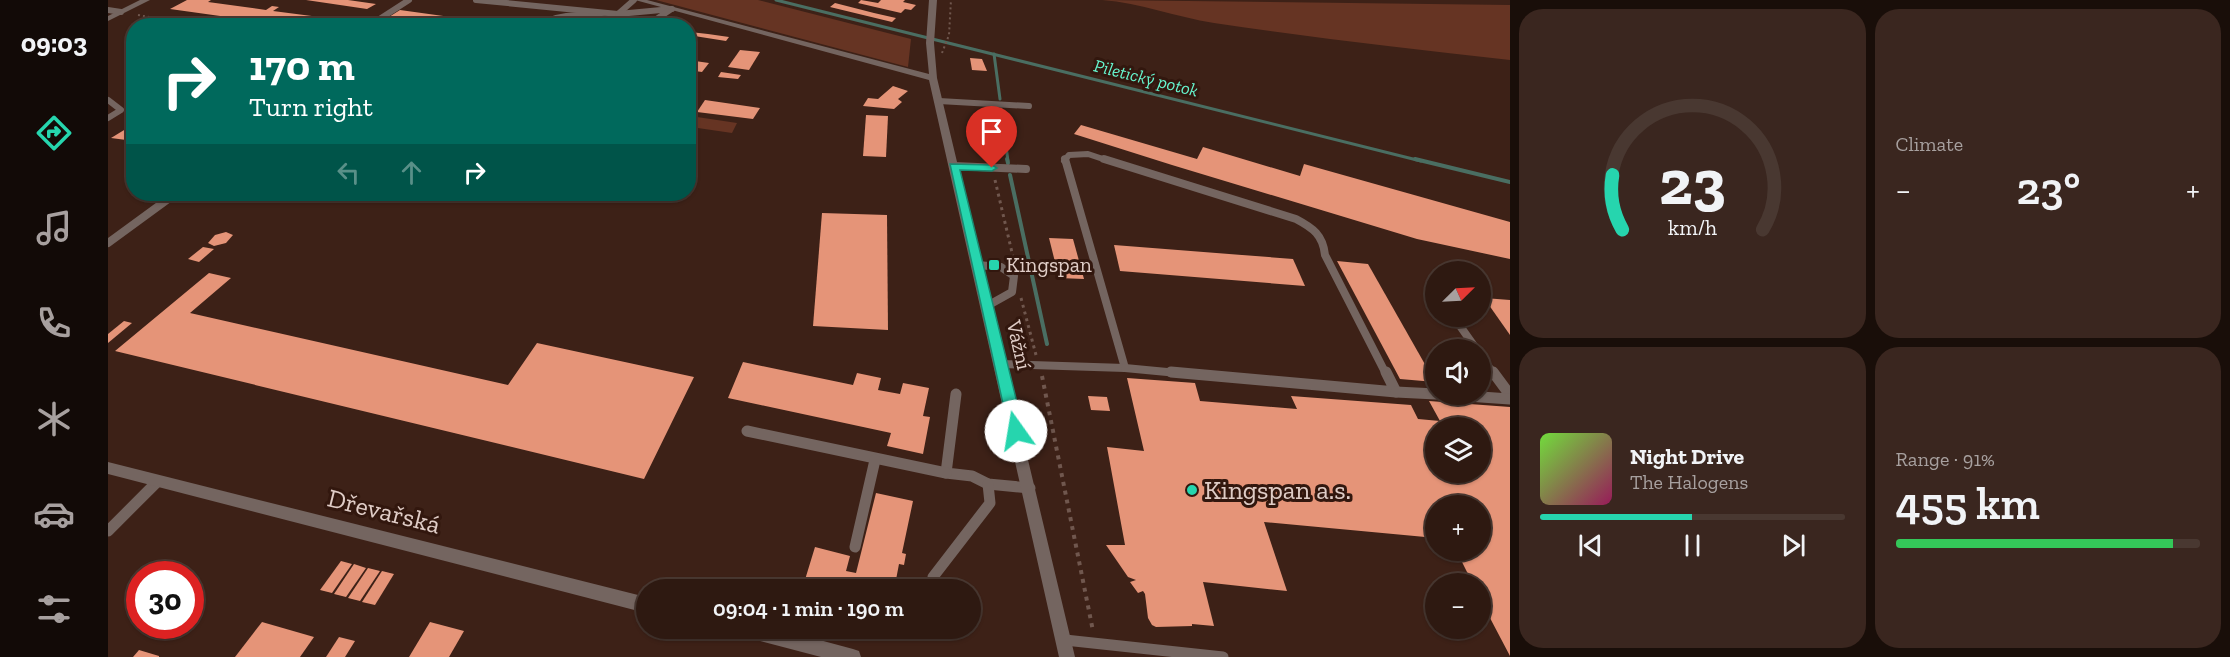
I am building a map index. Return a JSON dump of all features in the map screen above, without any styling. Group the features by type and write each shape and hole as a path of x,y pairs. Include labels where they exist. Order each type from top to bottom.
{"street":[{"path":"108,19 146,0"},
{"path":"636,0 933,78"},
{"name":"Vážní","path":"933,0 930,39 933,78 1066,649"},
{"name":"Dřevařská","path":"108,468 636,601"},
{"path":"783,639 853,657"}],"lane":[{"path":"381,18 409,0"},
{"path":"476,0 618,14 672,9"},
{"path":"618,14 636,0"},
{"path":"658,18 672,9"},
{"path":"108,10 121,12"},
{"path":"550,18 568,15 588,18"},
{"path":"108,100 122,110 108,118"},
{"path":"939,101 1029,106"},
{"path":"1125,368 1064,160 1069,155 1088,154 1296,219 1315,228 1325,241 1325,255 1396,392"},
{"path":"954,166 1026,169"},
{"path":"108,243 165,201"},
{"path":"977,265 992,264 1014,276 1012,292 987,306"},
{"path":"1000,363 1125,368 1425,393"},
{"path":"1491,370 1510,397"},
{"path":"946,473 956,394"},
{"path":"1491,396 1510,397"},
{"path":"747,431 875,460 972,476 988,484 1030,488"},
{"path":"855,547 875,460"},
{"path":"108,531 158,481"},
{"path":"933,577 990,503 988,484"},
{"path":"1066,649 1096,643 1223,657"}],"path":[{"path":"947,47 951,0"},
{"path":"121,12 155,18"},
{"path":"974,103 1014,261 1008,271"},
{"path":"1012,292 1021,298 1039,365 1096,643"}],"shaded area":[{"path":"656,0 758,0 911,39 908,67"},
{"path":"1102,0 1510,5 1510,60 1214,23 1131,4"},
{"path":"696,119 737,123 732,133 696,128"}],"building":[{"path":"187,0 211,0 208,2 266,10 272,6 279,7 273,11 327,18 234,18 170,9"},
{"path":"306,0 348,0 376,4 367,9"},
{"path":"861,0 878,3 881,0 905,0 903,2 916,5 911,10 905,9 901,13 858,3"},
{"path":"835,3 896,18 892,22 830,7"},
{"path":"400,10 458,18 387,18"},
{"path":"696,33 729,37 726,41 696,36"},
{"path":"740,50 760,52 749,70 728,67"},
{"path":"970,58 982,59 987,71 972,70"},
{"path":"696,61 709,63 702,72 696,71"},
{"path":"721,72 741,75 738,79 718,77"},
{"path":"893,86 908,91 898,99 902,102 894,109 863,106 868,98 878,99"},
{"path":"705,100 760,108 753,119 697,112"},
{"path":"866,115 888,116 886,157 863,156"},
{"path":"1081,125 1197,159 1203,147 1300,176 1304,164 1510,222 1510,259 1417,239 1074,134"},
{"path":"126,129 126,140 111,138"},
{"path":"822,213 887,215 888,330 813,326"},
{"path":"226,232 233,235 226,243 214,246 208,243 215,235"},
{"path":"1049,238 1073,239 1084,279 1059,278"},
{"path":"1114,245 1293,259 1305,286 1120,271"},
{"path":"203,247 214,249 199,262 188,259"},
{"path":"1337,261 1368,264 1425,364 1425,381 1400,379"},
{"path":"209,273 231,278 190,313 508,385 537,343 694,377 644,479 115,351"},
{"path":"1491,299 1510,300 1510,335 1491,308"},
{"path":"124,321 132,323 108,343 108,334"},
{"path":"743,362 853,385 857,373 881,378 878,390 900,394 903,383 929,388 923,416 930,417 923,454 887,446 891,433 728,398"},
{"path":"1127,378 1195,383 1200,401 1297,409 1291,396 1411,405 1418,419 1425,420 1425,483 1491,483 1491,417 1438,417 1431,405 1510,407 1510,656 1491,620 1491,573 1468,573 1462,561 1491,561 1491,495 1425,495 1425,537 1264,522 1287,591 1203,582 1214,626 1192,624 1192,626 1156,627 1152,625 1148,618 1145,594 1143,591 1138,593 1130,582 1136,580 1128,577 1106,545 1125,545 1107,447 1144,451"},
{"path":"1088,396 1107,397 1110,411 1091,410"},
{"path":"876,493 913,501 902,553 906,554 904,565 899,564 896,579 805,579 815,547 850,556 846,571 856,573"},
{"path":"341,561 352,564 332,593 320,590"},
{"path":"354,564 366,568 346,597 334,594"},
{"path":"368,568 380,571 360,601 348,598"},
{"path":"382,571 394,574 375,605 362,602"},
{"path":"262,622 314,637 300,657 235,657"},
{"path":"430,622 464,631 449,657 409,657"},
{"path":"339,637 355,641 345,657 326,657"},
{"path":"139,650 159,656 159,657 133,657"}],"waterway":[{"name":"Piletický potok","path":"776,0 994,54"},
{"name":"Piletický potok","path":"994,54 1421,161"},
{"path":"994,54 1000,99"},
{"path":"1001,109 1008,161"},
{"path":"1007,159 1008,163"},
{"name":"Piletický potok","path":"1415,159 1510,182"},
{"path":"1010,175 1047,344"}],"place":[{"name":"Kingspan","path":"994,265"},
{"name":"Kingspan a.s.","path":"1192,490"}],"route":[{"path":"992,168 954,166 1016,431"}]}
